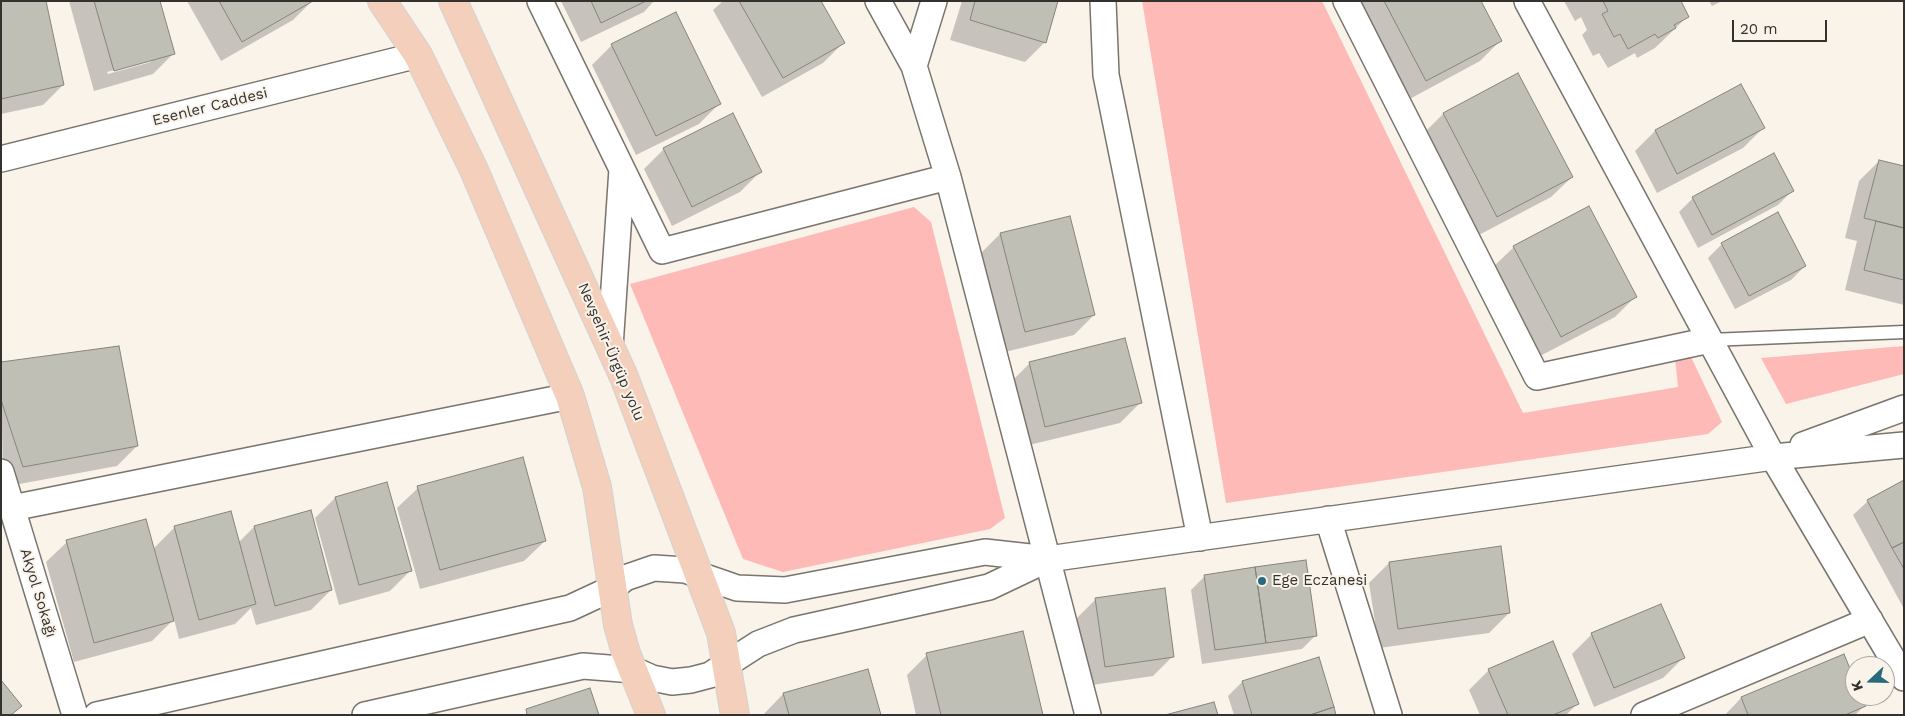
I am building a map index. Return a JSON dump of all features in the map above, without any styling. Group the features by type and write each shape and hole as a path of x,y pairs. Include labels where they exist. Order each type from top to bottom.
{"highway":[{"path":"382,1 418,56 474,170 570,396 596,487 618,625 651,715"},
{"name":"Nevşehir-Ürgüp yolu","path":"453,1 624,377 721,633 728,665 735,715"}],"street":[{"path":"540,1 662,251 948,177"},
{"path":"878,1 914,66 948,177 1088,715"},
{"path":"914,66 934,1"},
{"path":"1104,1 1106,75 1200,538"},
{"path":"1346,1 1537,377 1710,340"},
{"path":"1527,1 1773,457 1904,678"},
{"name":"Esenler Caddesi","path":"1,159 418,56"},
{"path":"610,346 622,170"},
{"path":"12,508 570,396"},
{"path":"1773,457 1904,408"},
{"path":"97,715 570,608 613,588 639,571 654,568 677,568 737,588 785,590 985,552 1048,559 1773,457 1904,445"},
{"name":"Akyol Sokağı","path":"1,472 75,715"},
{"path":"1328,520 1389,715"},
{"path":"365,715 389,712 583,666 634,670 652,678 672,682 691,680 710,675 758,644 794,630 988,587 1048,559"},
{"path":"1644,715 1870,620"}],"lane":[{"path":"1710,340 1904,332"}],"shaded area":[{"path":"1142,1 1322,1 1523,413 1678,387 1675,357 1690,355 1722,422 1708,434 1226,503"},
{"path":"914,207 931,222 1005,518 990,529 783,572 743,559 630,284"},
{"path":"1904,346 1904,374 1786,404 1761,358"}],"building":[{"path":"1,1 46,1 64,85 1,99"},
{"path":"94,1 160,1 175,54 114,71"},
{"path":"219,1 313,1 242,42"},
{"path":"591,1 646,1 601,23"},
{"path":"739,1 821,1 845,43 783,78"},
{"path":"975,1 1058,1 1046,43 970,20"},
{"path":"1384,1 1481,1 1502,41 1426,81"},
{"path":"1603,1 1681,1 1689,17 1674,25 1676,28 1658,38 1655,34 1628,49 1620,34 1614,37 1602,14 1608,11"},
{"path":"676,12 721,104 656,136 611,44"},
{"path":"1518,73 1573,177 1497,217 1443,113"},
{"path":"1741,84 1765,128 1677,174 1655,130"},
{"path":"733,113 762,172 692,207 663,148"},
{"path":"1774,153 1794,191 1712,235 1692,197"},
{"path":"1879,160 1904,166 1904,228 1864,218"},
{"path":"1589,206 1637,297 1561,337 1513,246"},
{"path":"1778,212 1806,266 1749,296 1721,243"},
{"path":"1070,216 1095,315 1025,332 1000,233"},
{"path":"1876,221 1904,228 1904,280 1864,270"},
{"path":"1125,338 1142,403 1045,427 1029,362"},
{"path":"119,346 138,446 23,467 1,400 1,362"},
{"path":"523,457 546,541 440,570 417,486"},
{"path":"1904,480 1904,542 1892,548 1867,500"},
{"path":"387,482 412,571 359,585 335,497"},
{"path":"311,510 332,590 275,606 254,526"},
{"path":"231,511 256,604 199,620 174,526"},
{"path":"146,519 174,621 94,643 66,540"},
{"path":"1904,542 1904,569 1892,548"},
{"path":"1501,546 1510,613 1398,629 1389,562"},
{"path":"1306,560 1317,636 1266,643 1255,567"},
{"path":"1255,567 1266,643 1215,650 1204,575"},
{"path":"1165,588 1174,657 1105,667 1095,598"},
{"path":"1661,604 1685,658 1614,688 1591,633"},
{"path":"1023,631 1043,715 941,715 926,653"},
{"path":"1553,641 1579,704 1553,715 1508,715 1488,669"},
{"path":"1844,654 1845,706 1866,706 1845,715 1748,715 1741,697"},
{"path":"1319,657 1334,707 1310,715 1252,715 1242,681"},
{"path":"868,669 881,715 789,715 783,693"},
{"path":"1,680 22,706 11,715 1,715"},
{"path":"590,688 599,715 527,715 526,709"},
{"path":"1214,702 1218,715 1165,715"},
{"path":"1334,707 1336,715 1310,715"}],"place":[{"name":"Ege Eczanesi","path":"1262,581"}]}
